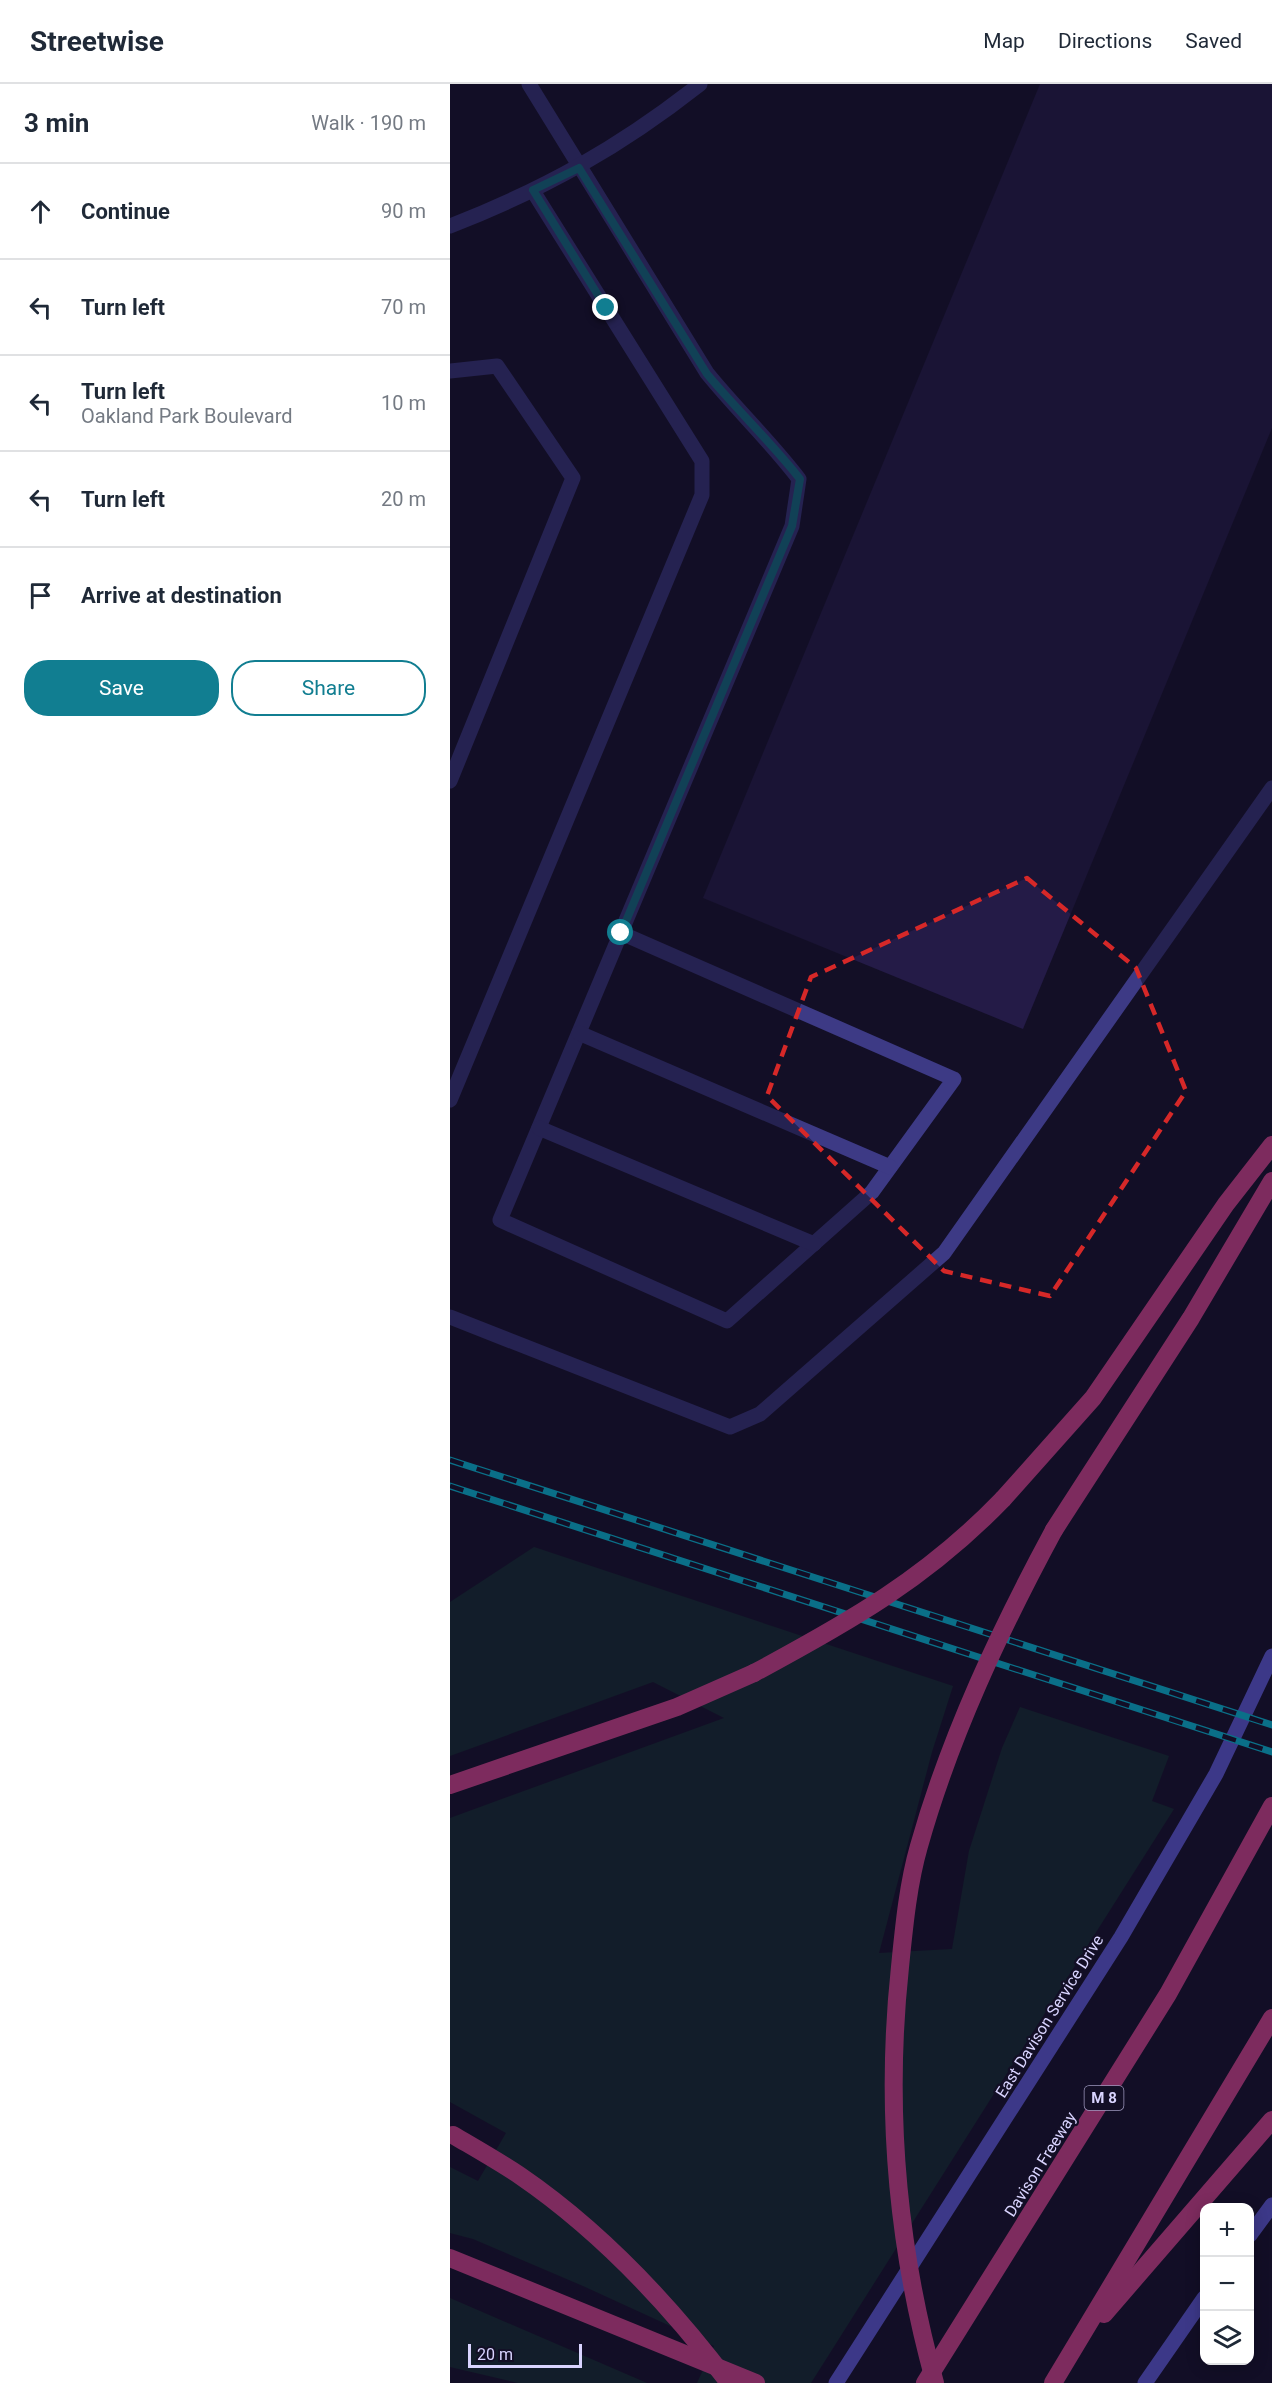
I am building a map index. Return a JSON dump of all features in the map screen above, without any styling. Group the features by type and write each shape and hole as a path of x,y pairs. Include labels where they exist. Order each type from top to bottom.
{"highway":[{"path":"450,1785 677,1707 754,1673 840,1627 913,1579 965,1538 1093,1398 1226,1204 1272,1146"},
{"path":"935,2383 912,2288 901,2220 895,2156 896,2001 903,1935 919,1847 950,1756 1012,1607 1054,1530 1191,1318 1272,1181"},
{"name":"Davison Freeway","path":"925,2383 1161,2004 1272,1806"},
{"path":"1053,2383 1272,2018"},
{"path":"1073,2349 1272,2120"},
{"path":"451,2134 519,2175 587,2227 743,2381"},
{"path":"450,2258 743,2381"}],"main road":[{"name":"East Davison Service Drive","path":"836,2383 1121,1937 1216,1774 1272,1656"},
{"path":"1254,2230 1272,2205"},
{"path":"1145,2383 1200,2304"}],"street":[{"path":"530,84 579,168 707,374 732,404 769,440 800,479 792,526 539,1128 500,1221 727,1321 872,1192 954,1079 621,933"},
{"path":"450,226 579,168 648,125 700,84"},
{"path":"450,1100 702,495 702,461 533,190"},
{"path":"450,371 497,366 573,478 450,781"},
{"path":"450,1317 730,1427 760,1414 944,1253 1272,788"},
{"path":"579,1033 890,1167"},
{"path":"539,1128 814,1244"}],"highlighted area":[{"path":"1027,878 1136,968 1186,1091 1050,1296 944,1271 767,1096 811,977"}],"green space":[{"path":"534,1547 953,1686 932,1752 879,1953 952,1949 969,1851 1002,1748 1020,1707 1169,1756 1152,1801 1174,1809 811,2383 697,2383 714,2346 583,2286 473,2239 450,2233 450,2167 478,2181 506,2133 450,2102 450,1818 724,1718 653,1682 450,1756 450,1602"},
{"path":"450,2298 647,2383 518,2383 450,2367"}],"building":[{"path":"1040,84 1272,84 1272,428 1023,1029 703,898"}],"railway":[{"path":"450,1460 1272,1725"},
{"path":"450,1486 1272,1752"}],"route":[{"path":"606,308 533,190 579,168 707,374 732,404 769,440 800,479 792,526 621,933"}]}
